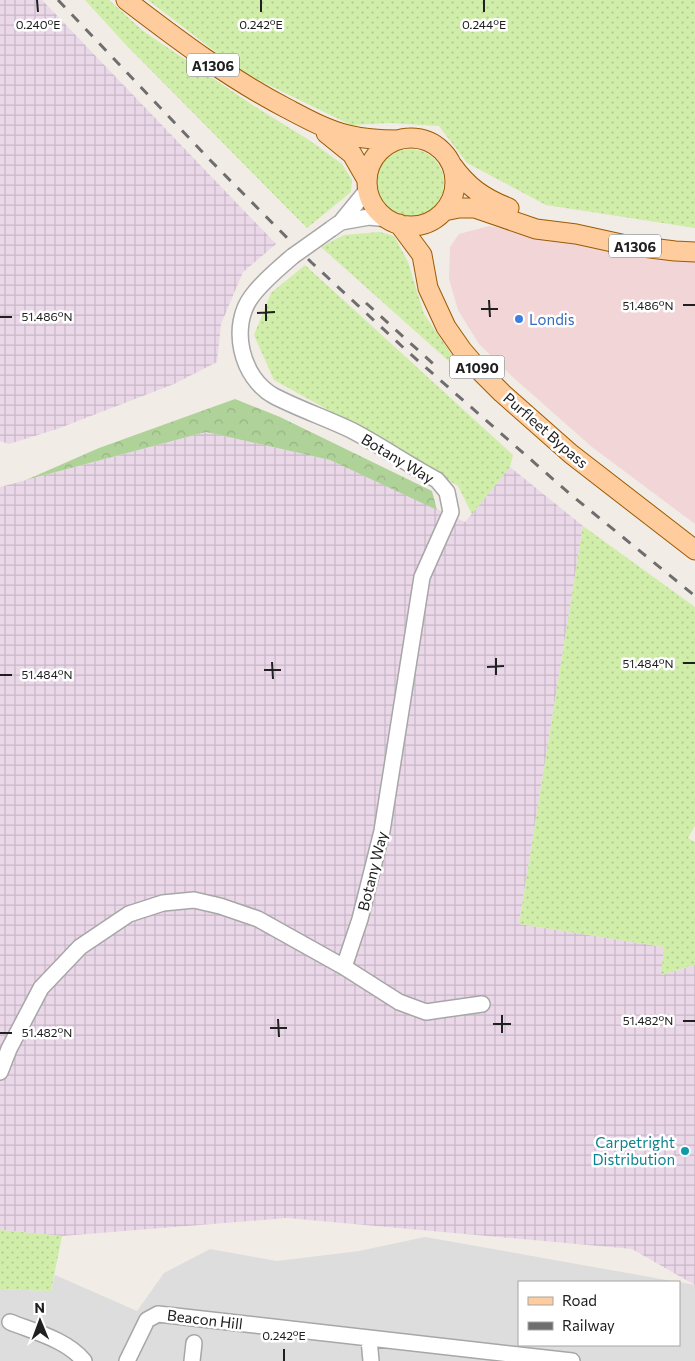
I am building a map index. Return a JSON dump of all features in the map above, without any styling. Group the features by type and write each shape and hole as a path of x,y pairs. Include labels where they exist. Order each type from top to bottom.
{"main road":[{"name":"A1306","path":"126,0 215,66 249,88 306,119 349,136 398,140"},
{"name":"A1306","path":"306,119 352,154 368,185"},
{"path":"410,138 423,140 435,145 444,153 451,164 455,180 449,204 440,215 425,223 412,226 394,221 378,211 372,201 368,185 369,170 376,156 388,144 398,140 410,138"},
{"name":"A1306","path":"451,164 464,181 474,190 492,201 576,234"},
{"name":"A1306","path":"440,215 459,208 475,208 536,229 576,234 626,245 695,252"},
{"name":"Purfleet Bypass","path":"440,215 424,244 422,255 428,288 446,327 462,350 502,392 571,454 695,550"},
{"name":"Purfleet Bypass","path":"394,221 422,255"}],"street":[{"name":"Botany Way","path":"344,967 360,918 382,831 422,577 451,512 447,492 437,480 352,431 272,395 256,380 250,371 243,359 240,342 242,316 251,296 293,256 336,225 368,185"},
{"name":"Botany Way","path":"336,225 369,217 394,221"},
{"path":"0,1072 9,1049 41,988 80,947 129,914 163,903 194,900 220,906 258,919 344,967 399,1002 426,1012 482,1004"},
{"name":"Beacon Hill","path":"127,1361 147,1320 158,1314 572,1361"},
{"path":"10,1322 65,1345 75,1351 84,1361"},
{"path":"369,1339 371,1361"},
{"path":"192,1361 194,1343"}],"shaded area":[{"path":"0,0 42,0 276,244 243,272 221,324 217,362 174,384 57,429 9,444 0,441"},
{"path":"489,226 695,261 695,524 592,447 515,379 479,344 458,310 449,279 450,247 459,234"},
{"path":"206,432 330,460 465,522 510,467 583,526 519,924 664,947 662,975 695,965 695,1285 632,1249 287,1218 62,1236 0,1230 0,487"},
{"path":"425,1237 672,1281 518,1281 518,1346 680,1346 680,1282 695,1285 695,1361 0,1361 0,1289 51,1291 55,1275 137,1311 164,1273 210,1249 277,1261 359,1251"}],"green space":[{"path":"85,0 109,0 143,31 254,106 309,140 342,164 352,180 351,192 307,228 127,46"},
{"path":"148,0 695,0 695,228 546,205 467,163 439,126 390,123 351,125 242,72"},
{"path":"410,149 423,152 434,159 441,170 444,183 441,196 434,207 423,214 410,217 397,214 386,207 379,196 376,183 379,170 386,159 397,152"},
{"path":"380,232 394,236 408,262 424,314 458,364 461,372 321,247 344,235"},
{"path":"305,265 513,455 510,467 472,514 458,486 392,445 274,380 254,335 271,293"},
{"path":"235,399 280,417 432,491 437,510 330,460 206,432 26,480 99,448"},
{"path":"583,526 695,607 695,826 688,838 695,842 695,965 661,975 664,947 519,924"},
{"path":"0,1230 62,1236 51,1291 0,1289"}],"railway":[{"path":"58,0 211,161 311,262 407,351 570,494 695,596"},
{"path":"366,303 440,370"}],"place":[{"name":"Londis","path":"519,319"},
{"name":"Carpetright Distribution","path":"685,1151"}]}
